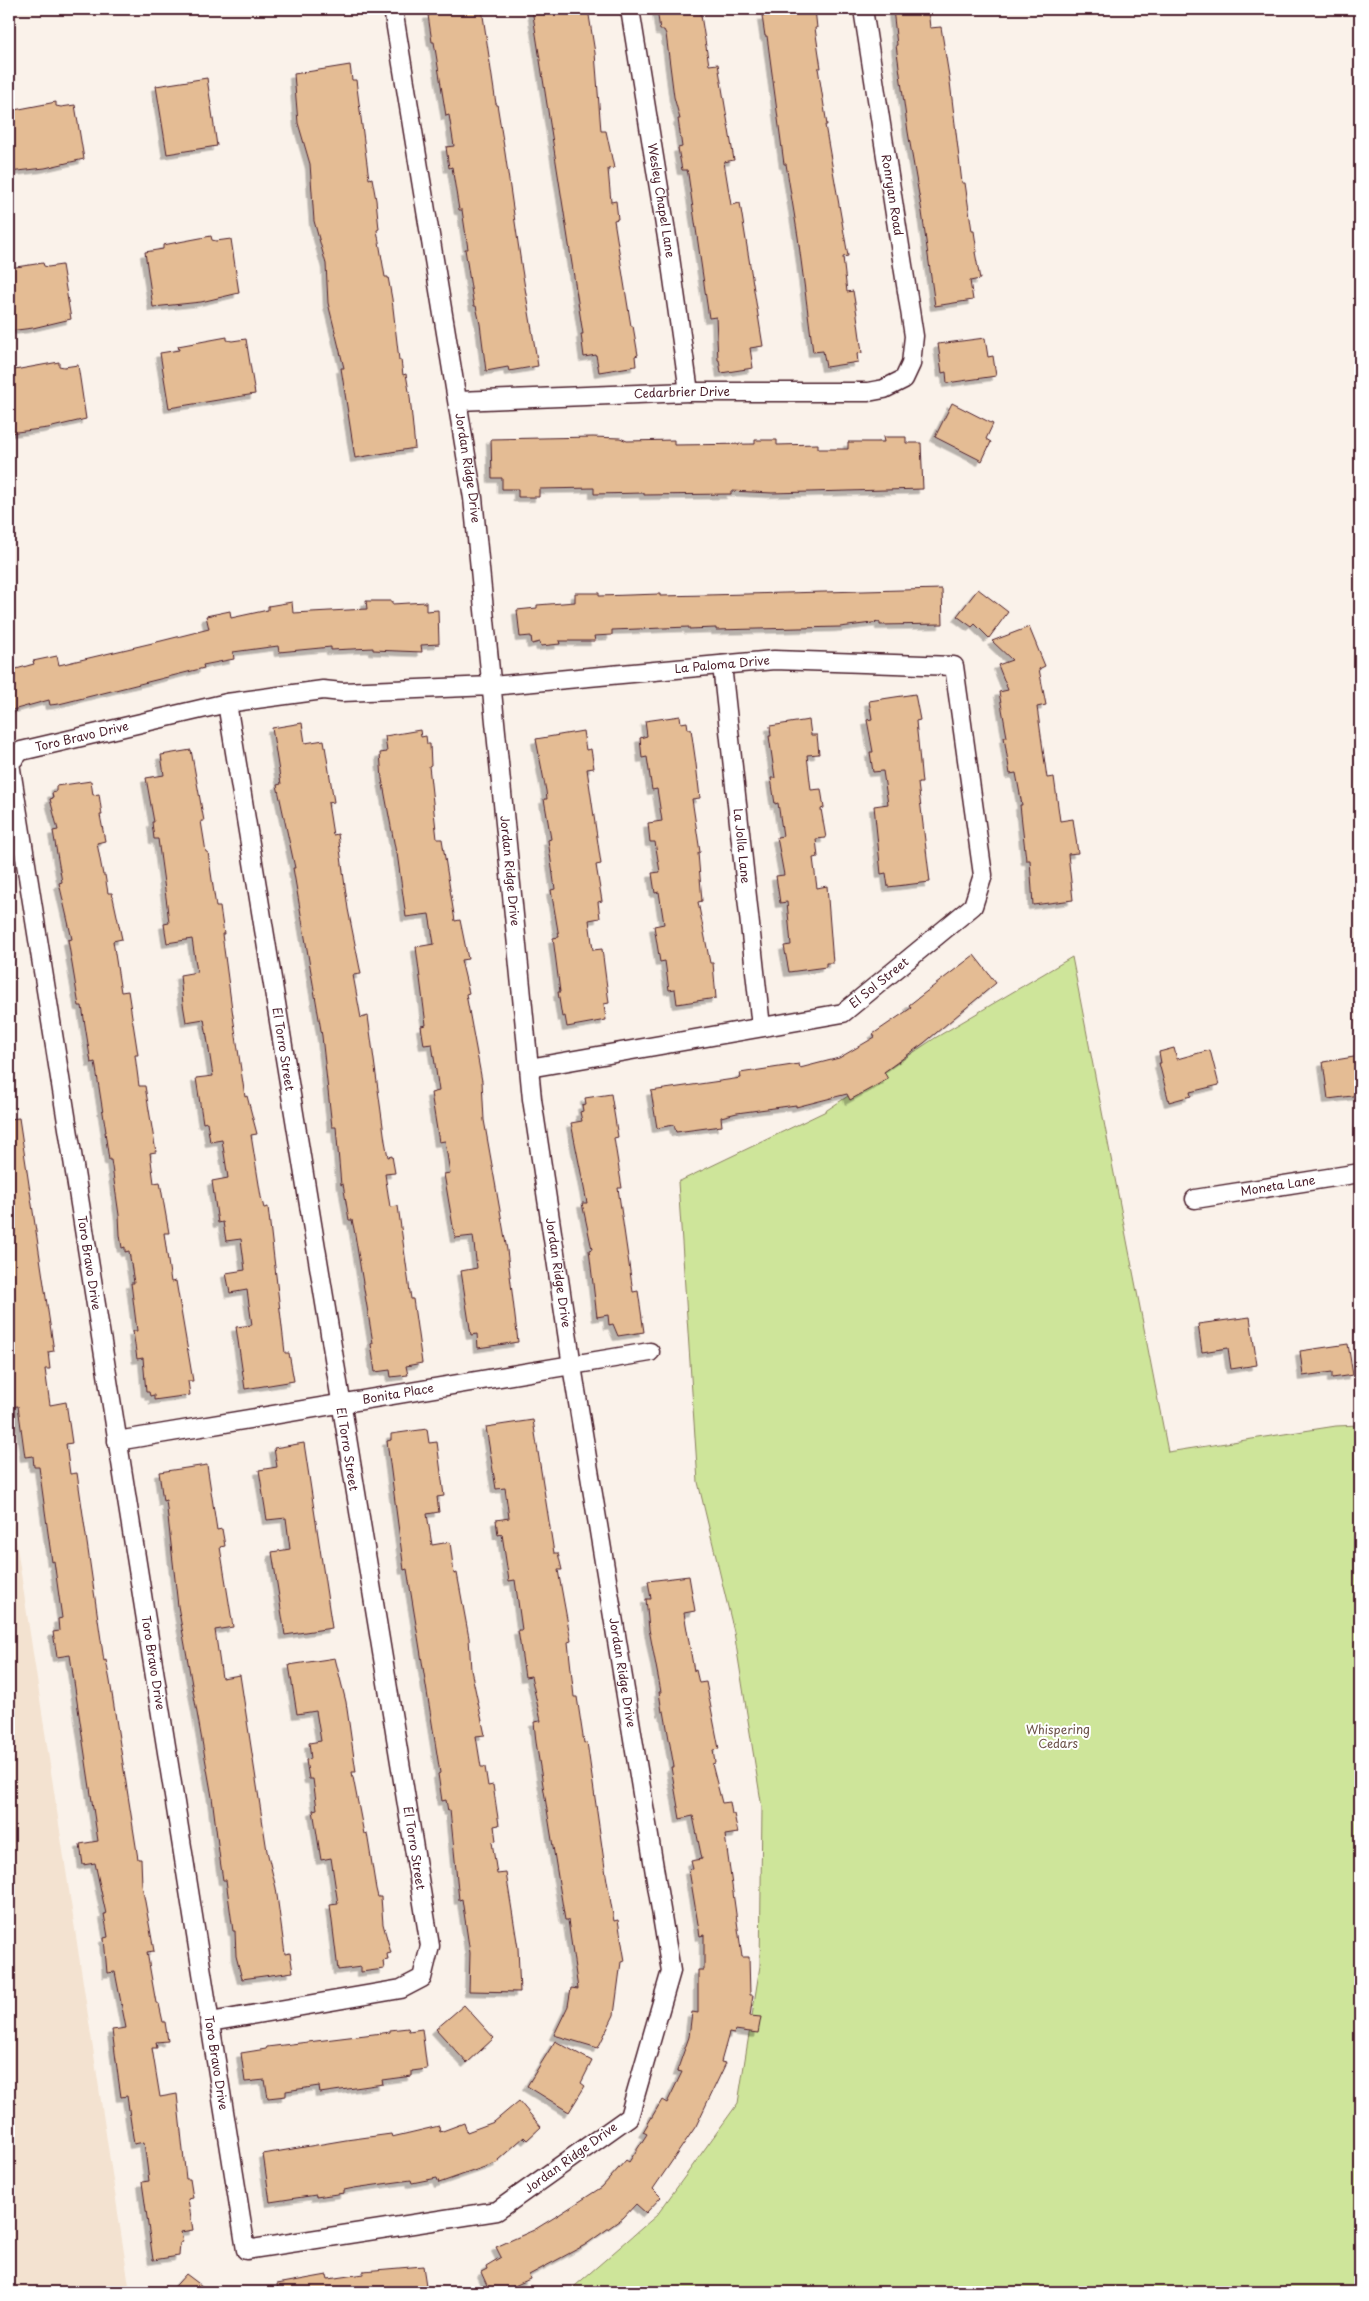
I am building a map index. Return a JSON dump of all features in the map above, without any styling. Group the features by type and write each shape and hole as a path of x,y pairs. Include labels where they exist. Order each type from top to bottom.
{"street":[{"name":"Jordan Ridge Drive","path":"246,2250 496,2212 629,2117 671,1971 572,1366 529,1068 473,498 393,9"},
{"name":"Wesley Chapel Lane","path":"630,9 669,250 689,392"},
{"name":"Ronryan Road","path":"863,9 914,336 911,364 904,379"},
{"name":"Cedarbrier Drive","path":"458,401 689,392 858,392 884,388 904,379"},
{"name":"La Paloma Drive","path":"492,686 774,660 954,666"},
{"name":"La Jolla Lane","path":"722,665 761,1027"},
{"name":"El Sol Street","path":"529,1068 843,1013 973,906 983,875 954,666"},
{"name":"Toro Bravo Drive","path":"246,2250 10,763 21,751 227,703 323,690 342,692 492,686"},
{"name":"El Torro Street","path":"210,2022 401,1989 422,1978 430,1946 227,703"},
{"name":"Moneta Lane","path":"1195,1199 1360,1173"},
{"name":"Bonita Place","path":"118,1442 650,1352"}],"shaded area":[{"path":"9,1495 130,2292 9,2292"}],"green space":[{"name":"Whispering Cedars","path":"1072,957 1168,1452 1336,1426 1360,1425 1360,2292 568,2292 657,2215 738,2103 760,1966 762,1808 734,1632 698,1482 678,1182 824,1112 935,1038"}],"building":[{"path":"434,9 482,9 538,366 509,371 508,367 486,371 480,324 476,306 474,306 465,249 468,249 462,210 459,210 452,167 449,168 446,147 454,146 449,115 446,116 428,15 435,14"},
{"path":"532,9 588,9 595,53 601,131 606,131 614,168 608,169 611,202 616,201 618,219 614,220 631,326 633,326 638,355 635,356 636,366 599,372 596,355 584,357 581,334 583,334"},
{"path":"657,9 700,9 709,65 718,64 734,160 724,162 731,205 740,203 763,346 750,348 753,368 721,373 718,360 716,317 709,318 688,174 687,170 682,170 678,148 682,147 678,119 680,119 674,97 666,34 664,30 660,30"},
{"path":"771,9 815,9 817,28 815,28 821,68 818,68 827,125 825,125 848,256 843,257 847,292 853,291 862,353 857,354 858,362 826,367 823,351 813,352 798,237 786,164 784,164 767,36 765,36 762,16 772,15"},
{"path":"893,9 928,9 930,28 941,27 950,82 962,183 965,183 977,252 975,252 980,279 970,281 973,300 935,306 922,212 908,132"},
{"path":"350,65 352,80 356,80 369,179 372,178 376,200 379,229 377,230 385,277 388,277 392,299 399,360 401,360 403,375 406,374 410,397 415,448 355,458 341,368 344,368 328,303 326,264 314,221 310,164 298,123 294,74"},
{"path":"207,78 217,146 167,154 156,86"},
{"path":"56,102 56,106 61,107 75,105 84,159 45,168 9,172 9,111"},
{"path":"211,236 212,240 216,241 231,239 239,293 201,302 153,307 145,252 163,249 163,245"},
{"path":"43,263 44,266 48,267 62,265 71,319 33,328 9,331 9,268"},
{"path":"227,337 227,340 232,341 246,339 255,394 169,408 160,353 179,350 178,346"},
{"path":"985,338 988,357 993,356 996,376 947,383 946,372 942,373 938,344"},
{"path":"59,362 59,366 64,367 78,365 86,419 48,428 9,433 9,371"},
{"path":"952,403 993,424 986,439 991,442 982,461 935,437"},
{"path":"883,437 906,437 906,443 921,443 923,489 772,493 731,491 731,494 644,495 644,493 594,494 594,488 539,489 539,497 518,497 518,489 502,489 502,478 492,478 491,439 620,438 627,441 674,440 674,445 755,444 755,440 777,440 777,445 818,444 818,449 848,449 848,442 884,442"},
{"path":"942,589 943,624 880,625 880,622 840,627 716,630 716,628 689,629 689,627 612,630 612,635 594,636 595,641 559,641 560,644 541,646 540,642 532,644 531,636 520,637 517,610 537,608 537,605 575,602 575,593 599,593 599,596 660,594 660,596"},
{"path":"978,589 1008,612 989,638 975,624 972,627 957,616"},
{"path":"366,601 392,601 392,604 426,602 426,611 438,610 439,644 421,645 422,652 373,650 373,648 331,650 331,647 279,652 278,646 233,652 234,659 203,665 204,668 59,704 50,705 49,700 9,711 9,671 34,664 33,661 57,656 59,665 209,629 206,616 230,611 231,618 268,610 268,606 292,602 293,613 367,609"},
{"path":"1029,627 1045,666 1039,669 1046,705 1037,707 1047,778 1054,777 1060,821 1073,819 1078,853 1068,854 1073,900 1033,905 1030,860 1026,860 1020,805 1022,805 1016,773 1010,774 1004,737 1007,737 999,692 1008,690 998,665 1012,660 992,641"},
{"path":"915,694 920,720 916,721 922,783 918,783 930,882 888,887 886,873 881,874 874,806 888,804 883,771 873,772 870,752 873,752 867,720 872,719 869,701"},
{"path":"680,716 681,723 687,722 688,729 691,729 696,764 700,798 692,799 700,852 698,853 702,901 698,902 710,963 713,963 716,998 677,1004 675,989 669,990 665,961 660,962 654,926 664,924 659,892 655,893 652,873 660,872 655,842 650,842 648,823 662,821 657,789 652,790 647,757 642,758 640,738 647,736 645,721"},
{"path":"809,720 811,735 817,735 819,754 807,755 811,790 821,789 824,808 821,809 826,838 816,839 818,857 813,858 817,888 827,886 833,963 826,963 826,967 789,972 784,946 791,945 787,902 780,903 776,876 784,875 777,837 783,836 778,803 775,804 771,778 775,778 769,736 771,736 770,726"},
{"path":"302,723 305,743 324,740 334,802 328,803 333,835 338,834 348,909 361,974 353,975 361,1018 368,1016 385,1141 388,1157 392,1156 395,1173 385,1174 390,1207 398,1206 422,1363 406,1366 408,1375 391,1377 390,1370 375,1372 371,1344 373,1343 354,1229 352,1220 349,1220 343,1184 341,1185 336,1127 332,1127 322,1036 293,868 295,868 277,785 281,784 272,728"},
{"path":"420,730 421,737 426,736 427,744 430,744 431,765 429,766 437,839 442,839 455,921 460,920 468,959 461,960 469,993 466,994 482,1081 484,1120 507,1250 518,1342 478,1348 477,1334 471,1335 461,1271 477,1268 473,1236 455,1238 444,1174 450,1173 445,1141 439,1142 431,1093 439,1091 432,1044 424,1045 421,1026 426,1025 416,947 434,944 429,914 406,917 397,853 382,779 380,753 387,752 385,736"},
{"path":"583,731 586,750 591,749 594,768 587,769 601,864 596,865 602,901 598,902 600,918 589,920 593,950 602,949 609,1003 604,1004 606,1020 567,1027 565,1016 562,1017 558,992 560,992 553,938 559,937 551,890 555,889 548,840 551,839 544,799 547,799 546,791 536,739"},
{"path":"191,750 204,821 201,821 206,852 208,852 216,907 220,907 224,934 222,934 245,1097 247,1096 257,1134 251,1135 261,1197 264,1208 268,1207 285,1353 289,1353 294,1381 245,1389 236,1327 252,1325 247,1290 230,1293 226,1273 245,1270 241,1239 226,1241 223,1222 218,1223 212,1181 228,1178 222,1140 210,1142 207,1122 203,1123 196,1078 213,1076 204,1019 186,1022 180,975 197,972 192,939 167,943 164,924 169,923 167,905 158,839 154,839 152,822 154,822 146,778 164,775 161,755"},
{"path":"91,781 93,795 99,794 102,815 100,815 105,841 97,843 103,875 105,875 108,893 112,893 122,939 113,941 121,992 128,991 138,1055 135,1055 139,1086 145,1086 156,1152 150,1153 154,1183 160,1182 169,1233 164,1233 171,1282 176,1281 193,1381 188,1381 190,1395 154,1400 154,1395 150,1396 149,1392 146,1392 143,1358 137,1359 133,1331 137,1331 131,1283 134,1283 129,1251 125,1252 125,1247 122,1248 119,1215 95,1062 91,1063 82,1006 79,1006 68,940 72,939 59,883 62,882 53,831 58,830 50,799 53,798 52,793 56,792 56,786"},
{"path":"974,955 996,983 924,1043 884,1072 888,1079 850,1100 847,1094 796,1107 796,1105 737,1113 721,1117 722,1126 676,1132 674,1125 657,1128 651,1091 741,1078 740,1073 799,1064 800,1068 839,1058 875,1037 873,1034 911,1008 909,1005"},
{"path":"1174,1048 1177,1059 1210,1050 1219,1085 1190,1092 1191,1096 1169,1102 1159,1063 1161,1063 1159,1052"},
{"path":"1360,1056 1360,1095 1328,1099 1323,1062"},
{"path":"611,1094 618,1137 614,1138 622,1188 618,1188 633,1292 638,1291 644,1332 618,1336 613,1324 609,1325 608,1315 597,1317 589,1250 592,1249 582,1203 587,1203 571,1123 582,1121 580,1112 583,1111 582,1105 586,1104 585,1098"},
{"path":"19,1118 54,1351 48,1352 50,1369 45,1369 50,1405 66,1402 72,1443 66,1444 70,1474 77,1473 104,1661 106,1660 110,1681 138,1859 141,1859 142,1885 154,1951 147,1952 156,2003 159,2004 163,2022 165,2022 168,2041 156,2042 157,2048 152,2048 160,2097 177,2094 186,2179 190,2179 193,2198 188,2199 193,2230 181,2232 183,2242 180,2243 179,2256 153,2260 142,2182 149,2181 144,2142 134,2144 127,2096 121,2097 118,2076 112,2030 126,2028 115,1972 107,1973 104,1938 108,1937 104,1914 106,1914 95,1863 83,1865 80,1844 98,1841 70,1655 57,1657 53,1632 59,1631 58,1619 62,1618 39,1467 34,1467 33,1456 25,1457 18,1406 9,1407 9,1386 12,1386 9,1364 9,1119"},
{"path":"1250,1317 1257,1365 1231,1369 1228,1348 1202,1352 1198,1324"},
{"path":"1348,1344 1353,1375 1332,1378 1332,1372 1303,1376 1300,1351"},
{"path":"533,1420 554,1553 558,1553 562,1570 558,1570 571,1641 568,1642 574,1697 577,1697 584,1743 587,1742 606,1875 614,1921 618,1920 625,1961 621,1962 614,2015 598,2048 554,2035 568,2006 571,1988 578,1989 568,1920 565,1920 536,1742 534,1722 541,1721 531,1676 525,1677 518,1630 522,1630 515,1580 509,1581 502,1534 498,1535 496,1520 509,1518 505,1488 496,1489 486,1427"},
{"path":"427,1429 429,1443 437,1442 444,1496 437,1497 439,1512 427,1514 432,1545 450,1542 454,1574 457,1573 469,1638 471,1670 485,1735 476,1736 481,1767 485,1767 488,1786 493,1785 499,1825 494,1826 496,1841 492,1842 497,1874 506,1873 518,1948 520,1992 469,1991 470,1953 462,1899 459,1900 450,1810 448,1811 446,1800 442,1801 438,1774 440,1773 407,1569 404,1570 387,1441 391,1440 391,1434"},
{"path":"304,1443 332,1628 285,1635 272,1552 290,1549 286,1518 267,1520 259,1470 277,1467 274,1448"},
{"path":"207,1465 217,1530 222,1529 225,1546 220,1547 233,1627 215,1630 222,1678 240,1675 267,1851 276,1888 285,1954 290,1953 293,1972 242,1979 236,1956 235,1931 233,1931 226,1880 223,1880 212,1797 178,1606 166,1500 163,1501 159,1472"},
{"path":"689,1576 695,1611 684,1613 694,1671 696,1670 699,1683 706,1682 719,1749 713,1750 715,1763 712,1764 722,1803 730,1802 738,1833 725,1835 742,1957 749,1957 750,1995 753,1995 750,2016 761,2017 758,2033 735,2030 734,2034 729,2033 721,2062 726,2063 696,2126 653,2189 661,2197 646,2213 636,2204 623,2218 585,2245 529,2275 530,2279 501,2292 490,2292 481,2272 487,2269 486,2266 501,2257 496,2247 534,2230 560,2214 602,2187 626,2160 629,2162 647,2134 643,2132 662,2100 667,2103 682,2072 677,2071 689,2037 692,2012 698,2013 698,1970 704,1970 704,1935 700,1936 689,1870 693,1869 691,1861 702,1859 693,1816 680,1819 671,1767 674,1767 664,1711 662,1712 659,1692 661,1692 649,1629 646,1599 651,1599 648,1581"},
{"path":"335,1658 346,1702 356,1772 352,1772 364,1834 367,1833 376,1889 378,1897 381,1897 383,1924 391,1953 387,1954 388,1960 383,1961 384,1969 361,1972 361,1967 338,1970 330,1905 338,1904 331,1858 321,1860 313,1810 317,1809 313,1779 309,1779 306,1760 311,1759 309,1743 321,1741 316,1711 297,1714 289,1665"},
{"path":"464,2005 494,2038 467,2063 436,2029"},
{"path":"408,2028 409,2031 422,2029 427,2069 412,2071 412,2076 382,2080 383,2084 320,2093 319,2086 286,2091 286,2096 268,2098 265,2080 245,2082 241,2053 266,2049 267,2047 390,2032 390,2030"},
{"path":"555,2041 592,2061 581,2083 585,2086 569,2112 527,2086"},
{"path":"519,2101 541,2127 527,2140 524,2137 498,2160 499,2162 439,2183 437,2178 412,2183 411,2180 354,2188 344,2190 344,2193 270,2202 263,2154 391,2134 392,2137 439,2126 440,2132 464,2123 467,2132 494,2122"},
{"path":"423,2266 427,2292 278,2292 277,2284 327,2275 328,2279 363,2274 363,2271"},
{"path":"186,2274 210,2292 170,2292"}]}
